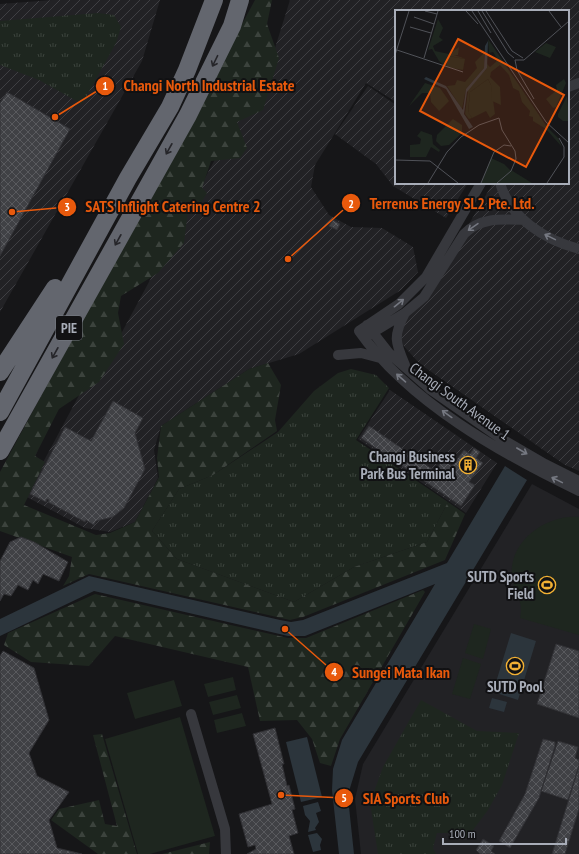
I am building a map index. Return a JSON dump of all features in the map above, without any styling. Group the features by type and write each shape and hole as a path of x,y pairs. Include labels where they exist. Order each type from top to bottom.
{"highway":[{"name":"PIE","path":"0,412 128,178 170,107 187,70 214,0"},
{"name":"PIE","path":"0,451 188,115 232,26 240,0"},
{"path":"232,26 246,12 251,0"},
{"path":"0,372 128,178"}],"street":[{"path":"569,86 579,83"},
{"path":"365,331 399,304 426,277 480,184"},
{"path":"500,184 506,200 514,211 524,220 540,232 579,249"},
{"path":"365,331 405,313 424,296 464,234 472,227 479,223 503,219 524,220"},
{"name":"Changi South Avenue 1","path":"405,313 397,328 396,338 397,348 407,371"},
{"name":"Changi South Avenue 1","path":"365,331 380,358 424,397 470,431 534,469 579,491"},
{"name":"Changi South Avenue 1","path":"365,331 407,371 500,438 545,464 579,481"},
{"path":"338,355 361,353 380,358"},
{"path":"191,714 225,829 226,854"}],"shaded area":[{"path":"53,0 160,0 142,61 0,312 0,4"},
{"path":"290,0 579,0 579,471 565,465 420,364 400,342 406,316 425,299 492,184 569,184 569,10 395,10 395,101 366,83 315,165 311,187 329,215 351,227 382,228 413,247 418,272 401,290 299,354 249,369 161,426 154,450 158,478 135,522 110,532 85,528 25,496 84,386 101,371 275,48"},
{"path":"368,86 395,104 395,184 467,184 446,218 393,186 376,164 335,134"},
{"name":"Changi Business Park Bus Terminal","path":"390,390 497,463 466,513 358,439"},
{"path":"505,466 527,480 358,762 350,788 349,807 354,854 339,854 332,790 333,769 342,740 435,584 305,636 288,636 94,591 0,636 0,619 89,576 280,620 291,622 303,620 447,563"},
{"path":"532,484 579,509 579,854 361,854 355,799 363,764"},
{"name":"SUTD Pool","path":"511,633 536,641 518,700 493,692"},
{"path":"492,698 507,702 504,712 489,708"},
{"path":"307,737 322,797 301,802 286,742"},
{"path":"318,802 321,811 316,813 319,822 315,828 316,830 308,832 310,821 305,815 303,806"},
{"path":"317,833 322,839 320,845 321,850 313,852 308,835"}],"green space":[{"path":"255,0 272,0 267,24 279,58 263,110 237,122 247,148 240,158 211,161 202,188 207,193 196,211 188,211 184,243 158,273 121,296 118,313 124,344 99,382 59,409 35,456 45,462 24,505 96,535 110,533 135,522 159,477 157,458 161,426 249,369 268,363 281,385 275,420 277,431 213,475 179,489 152,531 177,559 294,602 354,567 427,542 448,502 465,514 445,560 303,617 290,620 89,574 63,586 69,576 72,557 0,531 0,472"},
{"path":"98,13 114,15 121,27 116,43 82,104 39,80 0,65 0,21"},
{"path":"351,369 376,375 389,388 356,440 448,502 427,542 354,567 294,602 177,559 152,531 179,489 213,475 278,432 314,391 338,373"},
{"name":"SUTD Sports Field","path":"567,517 579,517 579,635 520,618 521,606 513,583 512,564 516,552 523,541 532,532 554,520"},
{"path":"423,590 425,592 340,739 331,766 320,763 312,739 297,720 260,721 248,667 115,636 89,666 31,662 4,645 8,633 95,594 288,638 306,638"},
{"path":"474,624 491,629 483,659 465,653"},
{"path":"463,658 481,664 470,699 452,694"},
{"path":"233,677 236,690 208,697 204,684"},
{"path":"174,680 182,706 135,719 127,693"},
{"path":"237,695 241,708 213,715 209,702"},
{"path":"421,700 477,731 519,733 502,785 488,810 467,838 452,833 437,833 433,848 436,854 378,854 370,803 383,767"},
{"path":"242,713 246,726 217,733 214,720"},
{"path":"180,717 215,836 150,854 138,854 105,739"},
{"path":"102,734 137,854 98,854 51,820 59,809 99,800 105,824 117,826 93,735"},
{"path":"210,842 209,854 162,854"}],"building":[{"path":"7,92 70,129 0,256 0,103"},
{"path":"333,220 340,224 337,230 329,226"},
{"path":"113,401 143,418 135,433 145,469 124,508 113,517 96,521 94,525 86,520 85,522 48,502 49,500 47,499 46,502 30,494 65,427 91,441"},
{"name":"Changi Business Park Bus Terminal","path":"369,426 435,471 443,460 452,466 464,450 470,454 474,448 480,452 476,458 483,463 469,482 475,485 461,506 361,438"},
{"path":"21,537 34,542 68,562 59,581 43,574 38,584 33,580 28,590 18,585 11,596 4,594 0,601 0,561 10,542"},
{"path":"556,644 579,651 579,718 537,704"},
{"path":"3,651 34,668 49,720 29,753 37,776 69,792 49,820 57,848 82,854 0,854 0,656"},
{"path":"275,728 284,764 282,764 287,786 289,785 295,809 292,810 298,833 289,836 294,854 247,854 256,849 255,845 248,847 239,814 272,804 253,734"},
{"path":"543,739 555,742 555,746 539,798 510,848 499,841 525,794"},
{"path":"558,741 578,747 575,758 579,760 579,766 568,800 541,791"},
{"path":"579,766 579,809 565,854 552,854"},
{"path":"483,839 494,846 491,851 495,854 480,854 476,850"}],"place":[{"name":"Changi North Industrial Estate","path":"55,117"},
{"name":"SATS Inflight Catering Centre 2","path":"12,212"},
{"name":"Terrenus Energy SL2 Pte. Ltd.","path":"288,259"},
{"name":"Changi Business Park Bus Terminal","path":"468,465"},
{"name":"SUTD Sports Field","path":"547,585"},
{"name":"Sungei Mata Ikan","path":"285,629"},
{"name":"SUTD Pool","path":"515,666"},
{"name":"SIA Sports Club","path":"281,795"}]}
